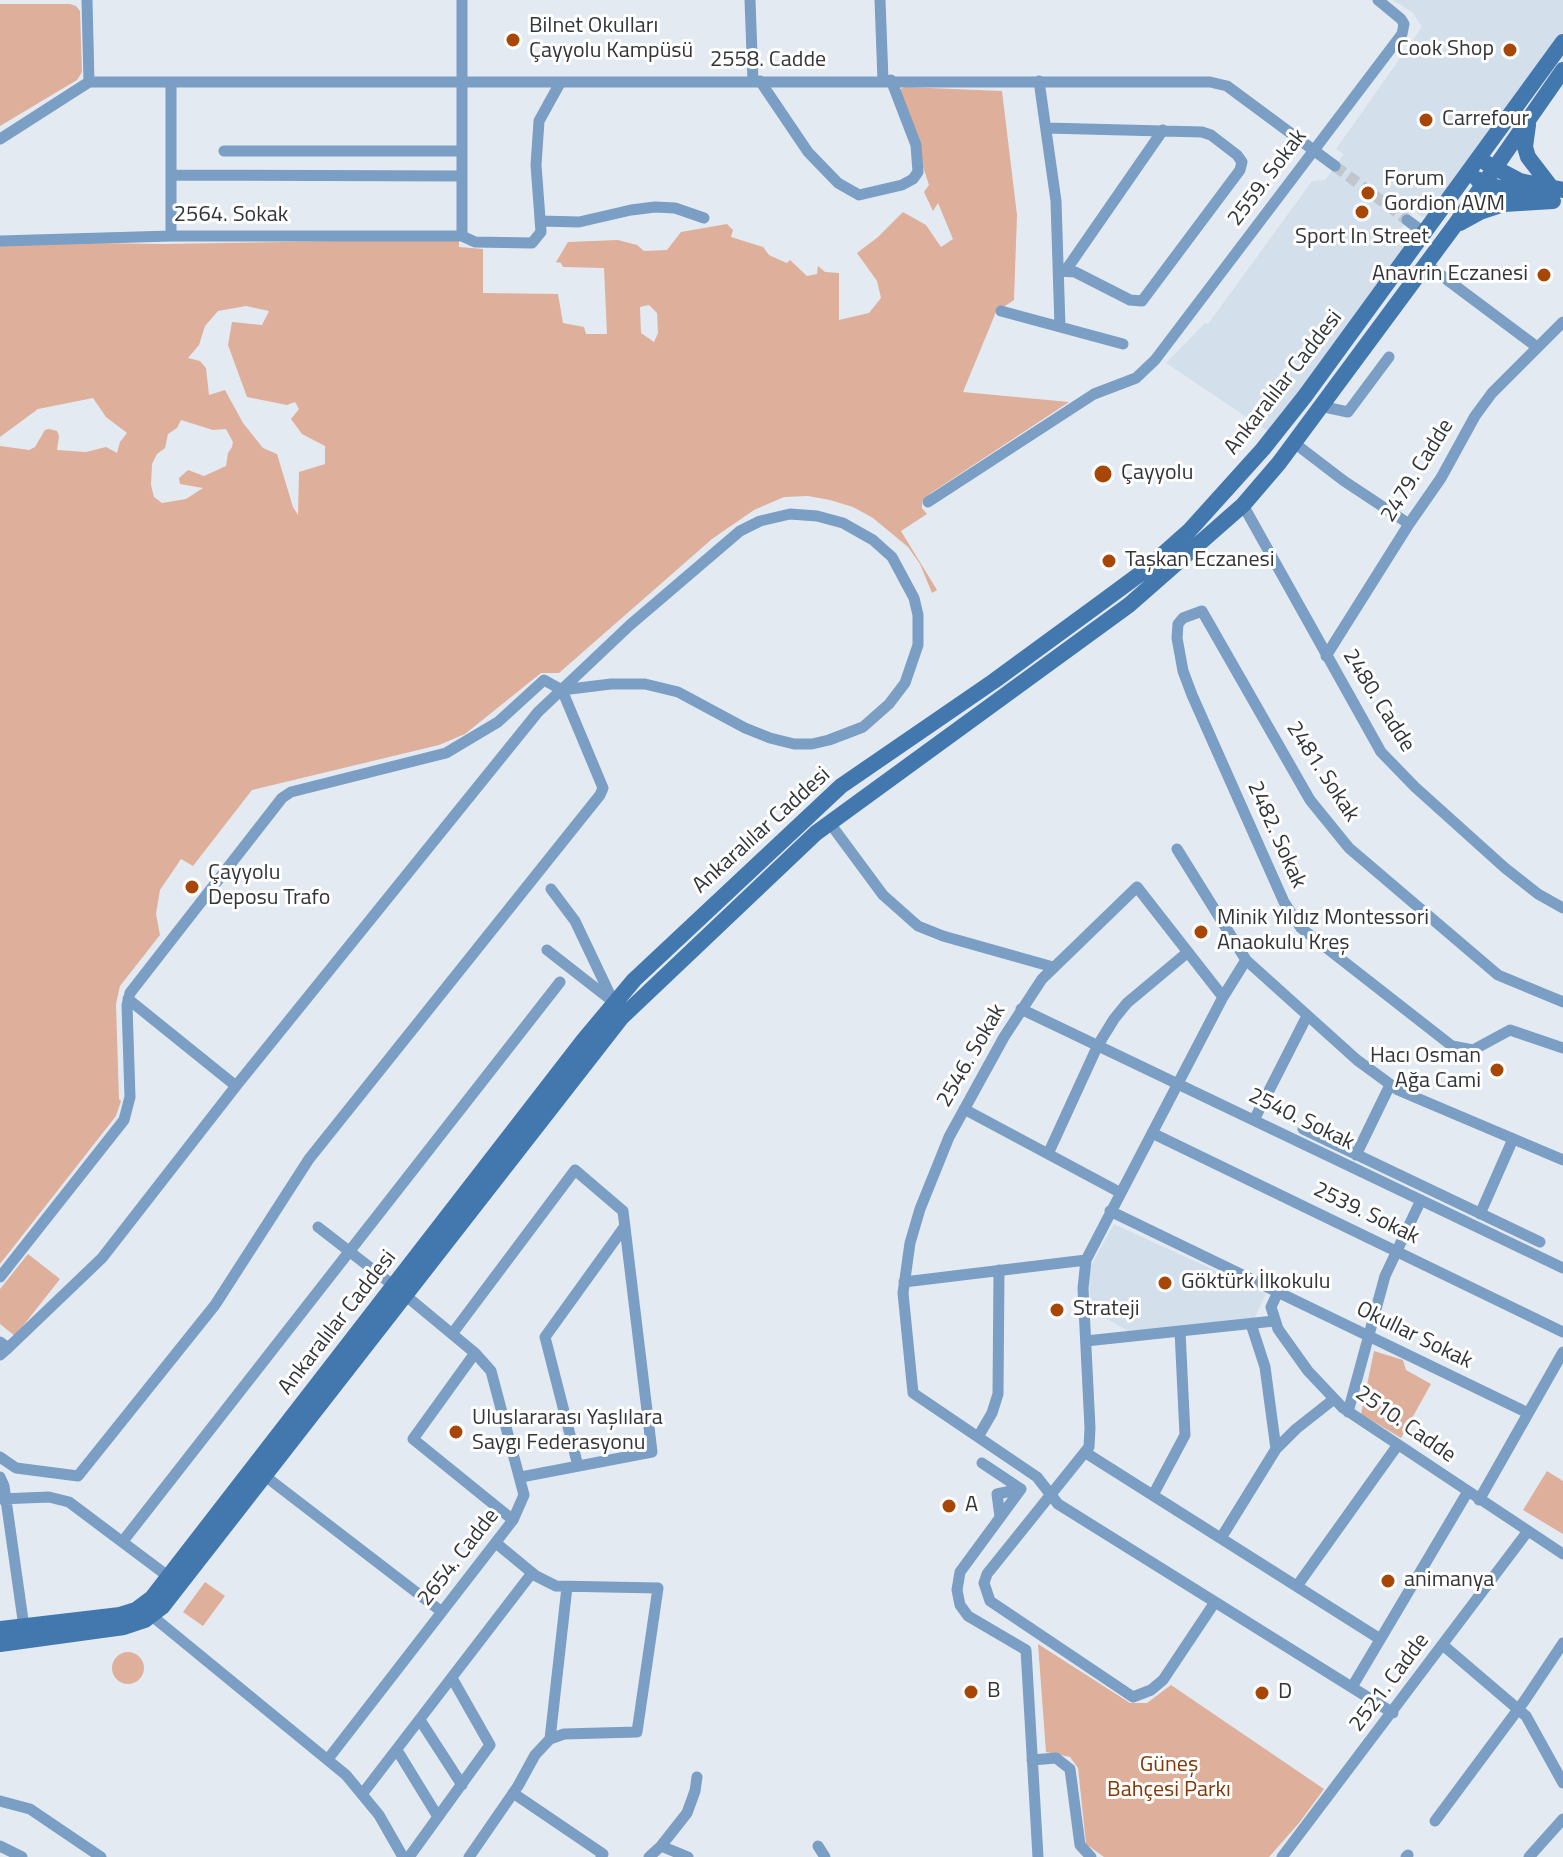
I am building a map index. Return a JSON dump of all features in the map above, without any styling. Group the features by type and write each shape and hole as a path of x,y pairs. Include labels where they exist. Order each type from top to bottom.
{"main road":[{"name":"Ankaralılar Caddesi","path":"0,1644 124,1627 146,1611 166,1602 265,1476 614,1003 647,967 818,806 855,776 994,681 1167,551 1230,487 1305,396 1563,42"},
{"name":"Ankaralılar Caddesi","path":"146,1611 169,1577 621,1018 829,822 1114,616 1243,505 1455,225 1563,70"},
{"path":"1530,116 1526,137 1528,157 1557,196"},
{"path":"1480,159 1495,169 1557,196"},
{"path":"1469,174 1484,184 1557,196"},
{"path":"1455,225 1504,204 1557,196"},
{"path":"1426,234 1440,245"},
{"path":"1230,487 1243,505"},
{"path":"1102,602 1114,616"},
{"path":"818,806 829,822"},
{"path":"0,1629 146,1611"}],"street":[{"path":"0,139 89,82 87,0"},
{"path":"462,0 462,236"},
{"path":"750,0 756,81 808,152 838,183 859,195 902,185 918,172 916,145 887,80 880,0"},
{"name":"2559. Sokak","path":"928,502 1094,394 1136,378 1161,354 1402,34 1404,24 1398,15 1378,0"},
{"name":"2558. Cadde","path":"89,82 887,80 1220,83 1335,166"},
{"path":"1039,81 1063,270 1060,327"},
{"path":"171,83 171,236"},
{"path":"560,83 541,114 538,130 536,165 541,221 579,222 631,210 662,207 704,218"},
{"path":"1046,128 1197,131 1211,135 1240,158 1240,170 1142,301 1134,302 1080,274 1063,270"},
{"path":"1063,270 1163,130"},
{"path":"224,151 461,151"},
{"path":"171,175 461,176"},
{"path":"1407,220 1426,234"},
{"name":"2564. Sokak","path":"0,241 171,236 462,236 475,242 532,243 541,232 541,221"},
{"path":"1426,264 1537,347"},
{"path":"1001,311 1123,344"},
{"name":"2479. Cadde","path":"1326,656 1441,478 1475,416 1492,393 1563,322"},
{"path":"1320,406 1348,412 1389,357"},
{"path":"1293,442 1344,481 1409,524"},
{"name":"2480. Cadde","path":"1243,505 1370,735 1397,769 1505,868 1538,894 1563,908"},
{"path":"0,1277 124,1120 130,1097 128,999 133,989 282,798 291,792 446,753 498,722 544,680 562,690 611,684 660,687 688,697 745,728 794,744 829,740 863,727 889,704 905,683 918,645 918,615 914,598 892,557 873,540 851,527 826,518 809,515 769,518 740,531 630,625 562,690 538,712 500,757 102,1258 3,1348"},
{"name":"2481. Sokak","path":"1202,611 1310,800 1333,832 1498,975 1563,1002"},
{"name":"2482. Sokak","path":"1202,611 1189,614 1178,624 1177,638 1183,671 1284,902 1296,922 1452,1046 1473,1050 1510,1030 1563,1048"},
{"path":"0,1457 16,1468 78,1476 215,1305 309,1159 600,795 603,788 562,690"},
{"path":"829,822 883,895 918,926 1053,967"},
{"path":"1177,849 1246,960 1357,1060 1390,1085 1563,1160"},
{"name":"2546. Sokak","path":"978,1437 913,1393 903,1306 904,1282 910,1243 943,1148 1021,1009 1053,967 1137,887 1188,952"},
{"path":"551,889 575,921 614,1003"},
{"path":"547,950 614,1003"},
{"path":"1048,1154 1098,1045 1127,1003 1188,952 1223,997"},
{"path":"1215,1602 1163,1680 1151,1690 1133,1697 990,1601 984,1588 987,1574 1086,1453 1091,1436 1083,1288 1086,1260 1223,997 1246,960"},
{"path":"123,1541 560,982"},
{"path":"128,999 236,1086"},
{"name":"2540. Sokak","path":"1021,1009 1254,1120 1384,1175 1421,1200 1563,1268"},
{"path":"1254,1120 1307,1016"},
{"path":"1356,1155 1390,1085"},
{"path":"964,1109 1121,1193"},
{"path":"1303,1129 1356,1155 1384,1175 1540,1242"},
{"name":"2539. Sokak","path":"1152,1133 1563,1332"},
{"path":"1480,1214 1513,1139"},
{"path":"452,1334 575,1170 623,1211 652,1452 521,1477"},
{"path":"1348,1412 1381,1289 1421,1200"},
{"name":"Okullar Sokak","path":"1110,1211 1528,1413"},
{"path":"578,1466 545,1337 625,1226"},
{"name":"2654. Cadde","path":"318,1227 488,1365 524,1495 513,1520 496,1543 328,1759"},
{"path":"904,1282 1086,1260"},
{"path":"999,1270 998,1394 992,1413 978,1437 1037,1477 1058,1504 1393,1713"},
{"path":"1086,1341 1274,1321 1271,1307 1278,1292"},
{"name":"2510. Cadde","path":"1274,1321 1295,1354 1348,1412 1563,1554"},
{"path":"1251,1324 1265,1367 1276,1449"},
{"path":"1153,1495 1185,1435 1180,1331"},
{"path":"1479,1500 1563,1352"},
{"path":"475,1353 413,1439 513,1520"},
{"path":"1221,1538 1276,1449 1334,1399"},
{"path":"1297,1586 1397,1446"},
{"path":"1086,1453 1380,1639"},
{"path":"982,1463 1021,1489 960,1572 957,1590 960,1605 968,1616 1026,1650 1038,1857"},
{"path":"265,1476 442,1612"},
{"path":"0,1477 24,1627"},
{"path":"1352,1687 1467,1493"},
{"path":"3,1498 64,1499 169,1577"},
{"name":"2521. Cadde","path":"1282,1857 1528,1531"},
{"path":"469,1857 535,1755 550,1739 564,1734 637,1732 658,1588 567,1587 551,1584 532,1573 496,1543"},
{"path":"363,1793 532,1573"},
{"path":"550,1739 567,1587"},
{"path":"146,1611 328,1759 363,1793 406,1857 490,1745 452,1678"},
{"path":"1435,1821 1563,1643"},
{"path":"1444,1646 1519,1708 1533,1727 1563,1783"},
{"path":"420,1720 462,1785"},
{"path":"397,1750 438,1817"},
{"path":"1032,1760 1056,1758 1070,1769 1080,1845 1091,1857"},
{"path":"649,1857 687,1813 697,1777"},
{"path":"513,1793 603,1854 601,1857"},
{"path":"0,1801 30,1809 101,1857"},
{"path":"1529,1857 1563,1819"},
{"path":"0,1846 22,1857"},
{"path":"661,1846 688,1857"}],"shaded area":[{"name":"Forum Gordion AVM","path":"1393,0 1563,0 1563,33 1428,216 1422,217 1414,211 1400,229 1409,236 1409,242 1272,434 1166,363 1205,323 1208,324 1312,181 1325,180 1344,154 1336,149 1422,27 1413,13"},
{"name":"Göktürk İlkokulu","path":"1114,1224 1266,1294 1254,1319 1128,1331 1091,1310 1088,1271"}],"green space":[{"path":"0,4 76,6 80,11 82,72 77,80 0,126"},
{"path":"905,87 1002,91 1017,215 1014,300 996,312 963,392 1069,402 922,501 922,508 927,514 901,531 937,590 932,593 920,564 908,547 873,518 853,507 830,500 808,496 784,497 754,510 712,539 559,673 541,673 465,734 439,745 252,790 193,866 181,859 160,890 156,914 160,935 120,986 116,1004 121,1101 116,1116 0,1264 0,446 29,450 49,429 57,431 59,436 57,450 86,452 106,447 117,453 127,433 106,417 93,398 38,409 0,437 0,242 165,244 459,239 459,247 483,249 483,293 558,294 563,323 584,327 586,334 607,334 604,268 563,267 556,262 568,242 618,240 637,245 644,251 667,250 681,232 727,224 733,230 731,237 763,247 769,255 787,263 790,260 807,276 817,274 818,266 825,272 839,273 839,320 869,313 881,298 877,281 857,253 903,212 926,225 941,247 953,239 938,203 933,211 924,192 929,185 898,90","holes":["649,305 657,313 658,333 654,342 641,333 640,307","246,306 269,311 262,325 232,322 228,345 247,397 287,405 295,402 299,409 291,419 302,434 325,446 325,464 299,472 298,515 277,454 263,448 243,423 225,390 209,395 206,368 200,361 188,358 199,345 205,326 218,311","181,420 213,430 226,429 233,442 226,466 204,476 188,470 179,478 180,484 203,488 186,499 162,503 154,497 152,464 157,454 165,448 168,434 177,428"]},
{"path":"28,1254 60,1279 15,1336 0,1324 0,1289"},
{"path":"1374,1351 1403,1360 1406,1370 1431,1384 1401,1438 1361,1414"},
{"path":"1547,1471 1563,1481 1563,1534 1523,1510"},
{"path":"205,1582 225,1596 203,1626 183,1612"},
{"name":"Güneş Bahçesi Parkı","path":"1038,1644 1130,1703 1147,1703 1171,1685 1324,1789 1269,1857 1104,1857 1086,1844 1078,1768 1070,1757 1046,1752"},
{"path":"128,1652 139,1657 144,1668 139,1679 128,1684 117,1679 112,1668 117,1657"}],"tunnel":[{"path":"1335,166 1407,220"}],"place":[{"name":"Bilnet Okulları Çayyolu Kampüsü","path":"513,40"},
{"name":"Cook Shop","path":"1510,50"},
{"name":"Carrefour","path":"1426,120"},
{"name":"Forum Gordion AVM","path":"1368,193"},
{"name":"Sport In Street","path":"1362,212"},
{"name":"Anavrin Eczanesi","path":"1544,275"},
{"name":"Çayyolu","path":"1103,474"},
{"name":"Taşkan Eczanesi","path":"1109,561"},
{"name":"Çayyolu Deposu Trafo","path":"192,887"},
{"name":"Minik Yıldız Montessori Anaokulu Kreş","path":"1201,932"},
{"name":"Hacı Osman Ağa Cami","path":"1497,1070"},
{"name":"Göktürk İlkokulu","path":"1165,1283"},
{"name":"Strateji","path":"1057,1310"},
{"name":"Uluslararası Yaşlılara Saygı Federasyonu","path":"456,1432"},
{"name":"A","path":"949,1506"},
{"name":"animanya","path":"1388,1581"},
{"name":"B","path":"971,1692"},
{"name":"D","path":"1262,1693"}]}
